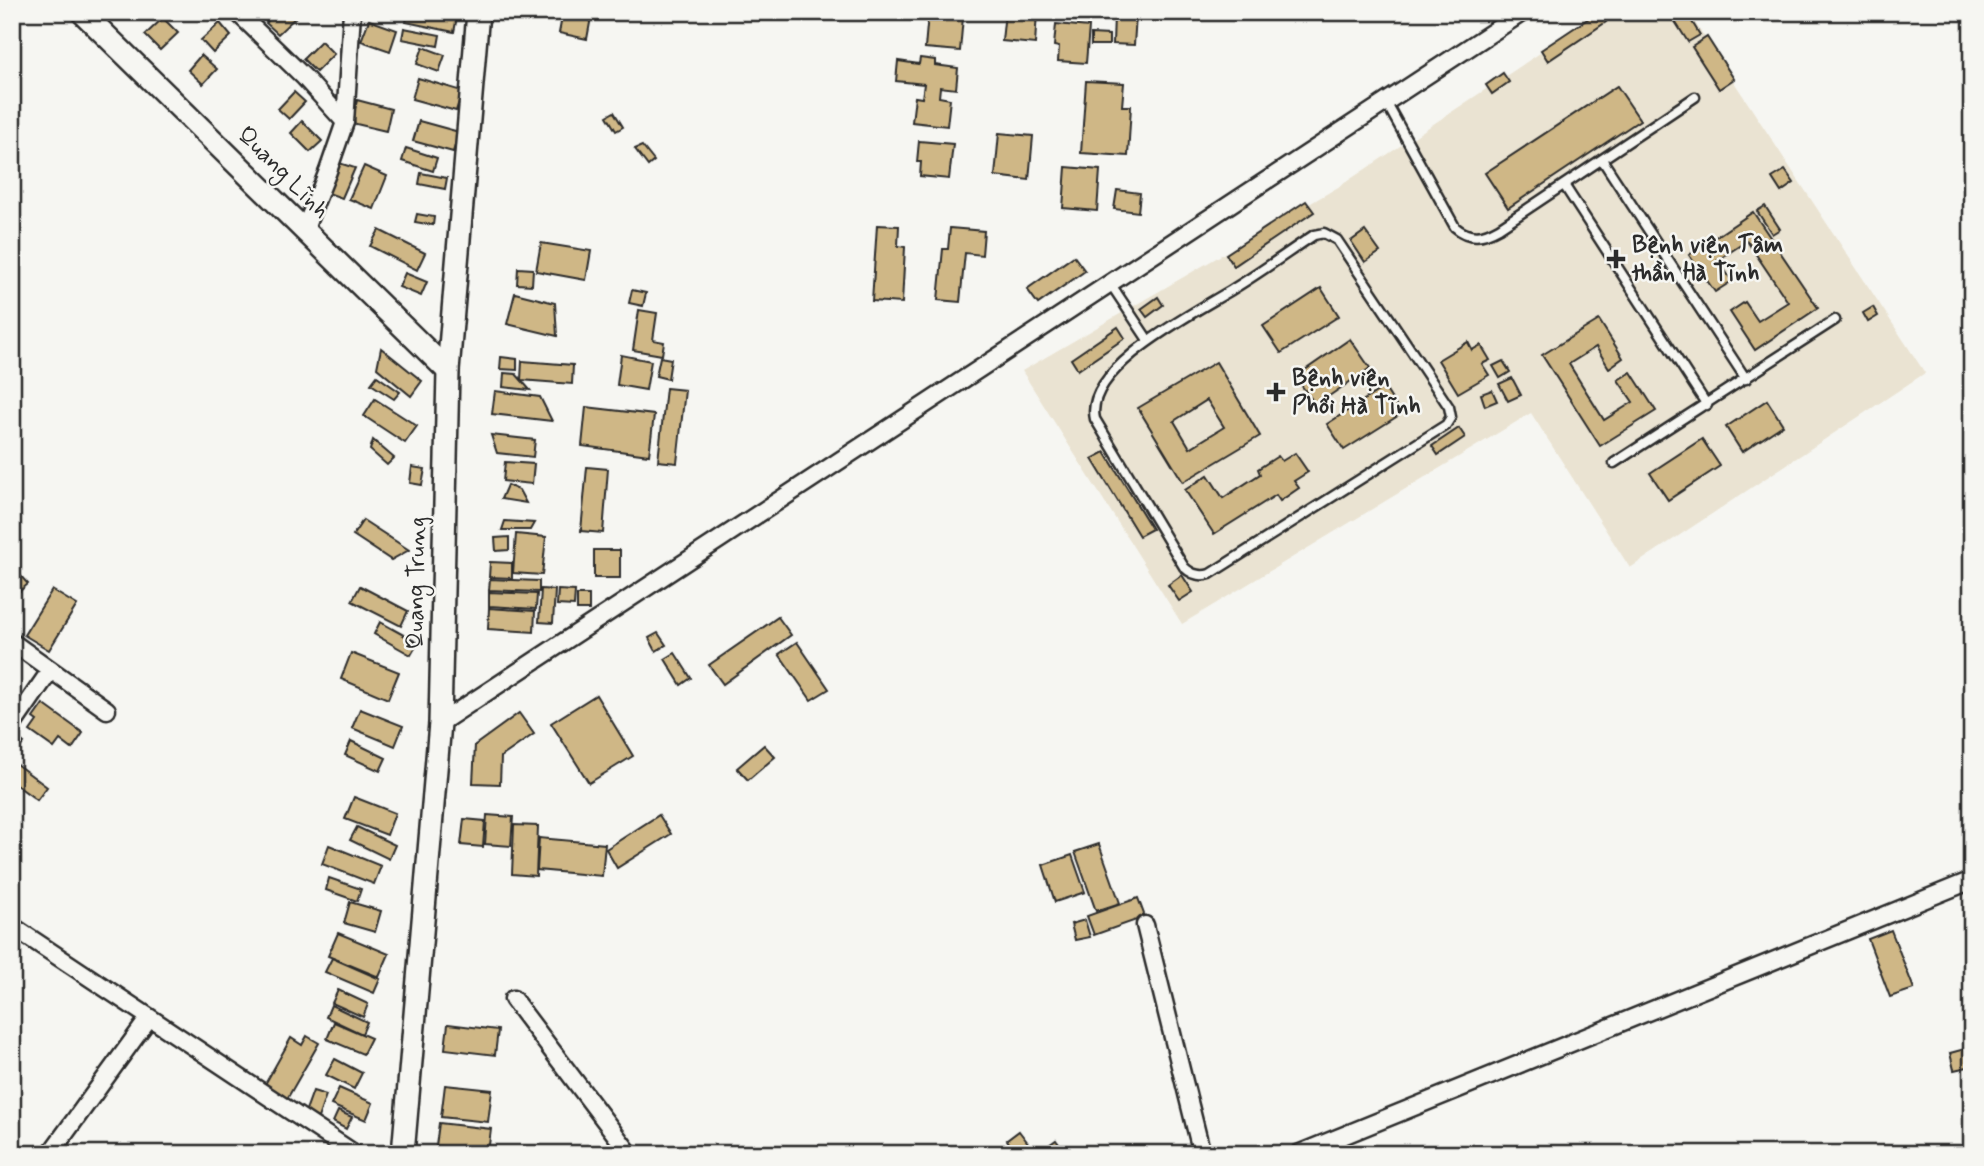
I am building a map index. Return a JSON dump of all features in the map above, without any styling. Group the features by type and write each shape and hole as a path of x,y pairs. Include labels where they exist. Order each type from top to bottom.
{"main road":[{"name":"Quang Lĩnh","path":"82,12 448,371"},
{"name":"Quang Trung","path":"403,1154 440,723 448,371 478,12"}],"street":[{"path":"237,12 304,77 345,122"},
{"path":"304,231 345,122 352,12"},
{"path":"440,723 1387,104 1523,12"},
{"path":"12,642 107,709"},
{"path":"12,726 50,671"},
{"path":"1298,1154 1972,880"},
{"path":"1145,925 1202,1154"},
{"path":"12,926 355,1154"},
{"path":"513,999 630,1154"},
{"path":"50,1154 149,1018"}],"lane":[{"path":"1387,104 1455,227 1463,234 1476,237 1490,233 1603,161 1695,97"},
{"path":"1603,161 1746,379"},
{"path":"1564,185 1707,405"},
{"path":"1314,235 1329,235 1337,240 1449,407 1451,417 1446,425 1210,574 1198,576 1184,567 1095,419 1093,411 1101,387 1148,340 1235,288 1314,235"},
{"path":"1110,283 1148,340"},
{"path":"1614,463 1836,320"}],"shaded area":[{"name":"Bệnh viện Tâm thần Hà Tĩnh","path":"1602,12 1688,12 1925,373 1630,568 1531,413 1182,624 1022,371 1340,186"}],"building":[{"path":"276,12 295,12 298,15 278,34 266,23"},
{"path":"408,12 458,12 454,32 406,22"},
{"path":"563,12 592,12 587,39 559,33"},
{"path":"1005,12 1037,12 1035,44 1002,41"},
{"path":"1598,12 1606,22 1548,61 1541,50"},
{"path":"1669,12 1686,12 1700,35 1688,42"},
{"path":"928,14 963,17 960,51 925,48"},
{"path":"1114,15 1136,15 1134,45 1113,44"},
{"path":"163,18 178,33 160,50 145,35"},
{"path":"369,20 397,30 390,51 361,41"},
{"path":"220,23 231,36 213,53 201,40"},
{"path":"1056,24 1089,27 1086,63 1058,61 1059,47 1054,46"},
{"path":"404,28 440,35 438,46 402,39"},
{"path":"1091,34 1109,35 1109,45 1091,45"},
{"path":"1707,37 1734,79 1719,89 1692,47"},
{"path":"321,41 334,54 316,72 303,59"},
{"path":"423,47 445,55 439,72 417,64"},
{"path":"201,55 217,69 203,84 188,70"},
{"path":"920,58 935,60 935,65 958,68 956,89 940,87 939,97 950,99 947,126 912,122 915,97 922,98 924,84 896,81 898,61 919,64"},
{"path":"1503,73 1509,82 1492,94 1486,85"},
{"path":"418,78 462,91 456,111 412,99"},
{"path":"1086,81 1124,83 1122,106 1131,106 1128,156 1081,153"},
{"path":"1617,86 1640,120 1508,208 1485,173"},
{"path":"294,92 305,102 289,119 278,109"},
{"path":"357,100 391,109 386,131 352,123"},
{"path":"614,112 623,127 616,131 607,116"},
{"path":"302,121 322,141 310,152 291,133"},
{"path":"419,121 459,132 453,152 413,141"},
{"path":"999,133 1033,136 1029,180 995,176"},
{"path":"919,141 953,144 949,179 920,176 921,162 917,162"},
{"path":"642,146 654,161 648,166 635,149"},
{"path":"406,148 437,158 433,171 402,161"},
{"path":"339,163 355,168 342,198 328,193"},
{"path":"364,166 387,176 374,209 349,199"},
{"path":"1066,167 1100,170 1097,211 1063,208"},
{"path":"1785,170 1794,183 1781,192 1772,178"},
{"path":"421,173 447,178 445,189 419,184"},
{"path":"1117,190 1140,193 1138,212 1114,209"},
{"path":"1306,201 1314,212 1234,266 1226,254"},
{"path":"1765,206 1780,229 1772,234 1757,211"},
{"path":"1753,212 1818,308 1755,350 1730,312 1745,302 1758,321 1788,302 1747,241 1718,260 1732,281 1715,292 1689,255"},
{"path":"417,214 434,217 433,225 415,222"},
{"path":"877,225 899,226 898,246 905,247 902,303 872,301"},
{"path":"950,228 984,231 982,255 965,253 960,302 938,300 943,249 948,249"},
{"path":"379,230 425,253 417,270 370,246"},
{"path":"1365,231 1380,252 1365,262 1351,241"},
{"path":"541,243 591,251 586,280 536,271"},
{"path":"1074,256 1085,271 1038,304 1027,289"},
{"path":"518,268 533,269 532,285 517,284"},
{"path":"405,273 427,282 421,296 399,287"},
{"path":"1321,288 1339,316 1281,353 1263,326"},
{"path":"632,290 646,293 643,306 629,303"},
{"path":"515,293 555,303 557,336 507,324"},
{"path":"1158,297 1163,305 1147,317 1141,309"},
{"path":"1873,307 1878,316 1868,322 1863,313"},
{"path":"639,310 657,313 653,340 664,342 662,355 633,350"},
{"path":"1599,320 1623,358 1609,368 1596,347 1569,364 1604,420 1633,402 1618,380 1631,372 1656,411 1600,446 1542,355"},
{"path":"1118,327 1125,338 1078,370 1071,359"},
{"path":"1350,339 1370,368 1316,405 1295,377"},
{"path":"1468,342 1472,350 1481,345 1490,360 1482,364 1489,375 1458,393 1438,360"},
{"path":"381,348 422,381 411,396 377,368"},
{"path":"621,355 651,361 646,390 617,385"},
{"path":"501,357 517,359 517,370 500,369"},
{"path":"660,357 671,359 668,379 656,376"},
{"path":"522,361 573,365 572,384 521,380"},
{"path":"1503,361 1510,372 1500,378 1493,366"},
{"path":"1216,362 1260,436 1183,482 1138,408","holes":["1207,400 1224,427 1190,448 1174,421"]},
{"path":"504,373 516,374 530,390 503,387"},
{"path":"377,376 400,392 394,399 371,384"},
{"path":"1512,378 1521,395 1508,401 1499,384"},
{"path":"1384,387 1401,414 1344,450 1327,424"},
{"path":"666,388 685,390 677,463 658,461"},
{"path":"1492,390 1497,401 1485,406 1481,394"},
{"path":"495,391 540,397 552,421 492,414"},
{"path":"375,399 417,426 405,443 364,416"},
{"path":"1767,400 1783,425 1742,452 1726,427"},
{"path":"586,407 654,415 649,455 582,446"},
{"path":"1459,428 1465,437 1438,455 1432,446"},
{"path":"491,435 535,440 533,457 497,453"},
{"path":"1702,439 1720,466 1668,500 1650,473"},
{"path":"373,440 394,458 387,465 370,450"},
{"path":"1105,452 1152,529 1139,536 1092,459"},
{"path":"1295,453 1308,472 1294,481 1299,488 1280,501 1276,495 1214,534 1185,490 1208,475 1223,498 1260,474 1258,469 1278,456 1282,461"},
{"path":"505,462 534,464 532,484 503,481"},
{"path":"412,467 425,469 422,485 410,483"},
{"path":"587,467 608,469 603,533 581,531"},
{"path":"507,485 519,490 526,503 501,499"},
{"path":"363,520 409,550 391,560 353,535"},
{"path":"505,521 534,523 530,530 502,530"},
{"path":"516,534 546,537 542,575 513,573"},
{"path":"509,537 509,550 496,551 495,538"},
{"path":"594,550 620,550 620,578 594,578"},
{"path":"490,562 512,563 512,578 489,577"},
{"path":"17,572 28,584 12,598 12,576"},
{"path":"1182,575 1193,592 1179,601 1168,585"},
{"path":"490,579 539,581 539,592 489,590"},
{"path":"360,586 408,611 401,626 352,601"},
{"path":"541,589 555,590 553,623 539,622"},
{"path":"52,590 77,605 49,650 24,635"},
{"path":"558,590 575,591 574,606 557,605"},
{"path":"489,592 537,594 536,609 489,606"},
{"path":"577,595 589,595 589,610 577,610"},
{"path":"489,608 535,611 534,632 488,629"},
{"path":"778,617 791,635 723,684 709,665"},
{"path":"380,622 418,643 411,655 374,634"},
{"path":"658,633 666,645 656,651 649,638"},
{"path":"797,642 829,689 811,700 779,654"},
{"path":"351,653 399,672 388,699 341,679"},
{"path":"675,653 691,678 681,685 665,659"},
{"path":"596,695 633,756 589,783 551,723"},
{"path":"43,704 83,733 72,749 60,740 54,748 30,731 37,721 33,718"},
{"path":"360,709 403,726 395,746 352,728"},
{"path":"519,713 534,734 501,757 500,784 473,783 475,745"},
{"path":"12,735 24,743 13,756"},
{"path":"351,741 386,758 380,771 345,755"},
{"path":"764,745 775,757 748,780 737,768"},
{"path":"12,761 47,787 37,800 12,782"},
{"path":"354,797 395,813 387,835 345,819"},
{"path":"487,815 513,817 511,846 485,844"},
{"path":"659,815 671,834 617,868 606,849"},
{"path":"464,819 485,821 483,847 461,845"},
{"path":"514,825 538,826 536,876 512,874"},
{"path":"357,827 395,845 389,859 350,840"},
{"path":"539,838 605,844 602,876 537,870"},
{"path":"1099,844 1120,903 1096,911 1075,852"},
{"path":"329,845 381,866 374,884 322,864"},
{"path":"1072,855 1085,892 1055,902 1043,865"},
{"path":"329,878 361,889 357,901 326,890"},
{"path":"1138,898 1145,917 1094,935 1087,916"},
{"path":"350,902 381,911 375,932 344,923"},
{"path":"1085,920 1090,937 1075,940 1071,924"},
{"path":"1891,930 1914,989 1890,997 1868,939"},
{"path":"338,933 389,954 379,977 328,956"},
{"path":"332,958 380,979 374,993 325,972"},
{"path":"338,990 368,1004 363,1017 332,1003"},
{"path":"331,1005 367,1022 362,1034 326,1017"},
{"path":"334,1022 371,1038 363,1054 327,1039"},
{"path":"448,1024 498,1030 495,1055 445,1049"},
{"path":"307,1036 319,1043 287,1099 264,1086 291,1038 302,1045"},
{"path":"1972,1047 1972,1066 1954,1070 1950,1053"},
{"path":"335,1059 362,1073 354,1089 326,1075"},
{"path":"445,1085 492,1090 488,1122 441,1117"},
{"path":"339,1088 373,1103 366,1120 331,1105"},
{"path":"313,1091 326,1095 318,1118 305,1113"},
{"path":"338,1111 352,1117 346,1129 333,1122"},
{"path":"439,1123 491,1129 488,1153 436,1146"},
{"path":"1019,1131 1032,1148 1024,1154 1017,1154 1007,1140"},
{"path":"1056,1140 1066,1154 1040,1154 1039,1152"},
{"path":"437,1146 478,1151 478,1154 436,1154"}],"place":[{"name":"Bệnh viện Tâm thần Hà Tĩnh","path":"1616,259"},
{"name":"Bệnh viện Phổi Hà Tĩnh","path":"1276,392"}]}
